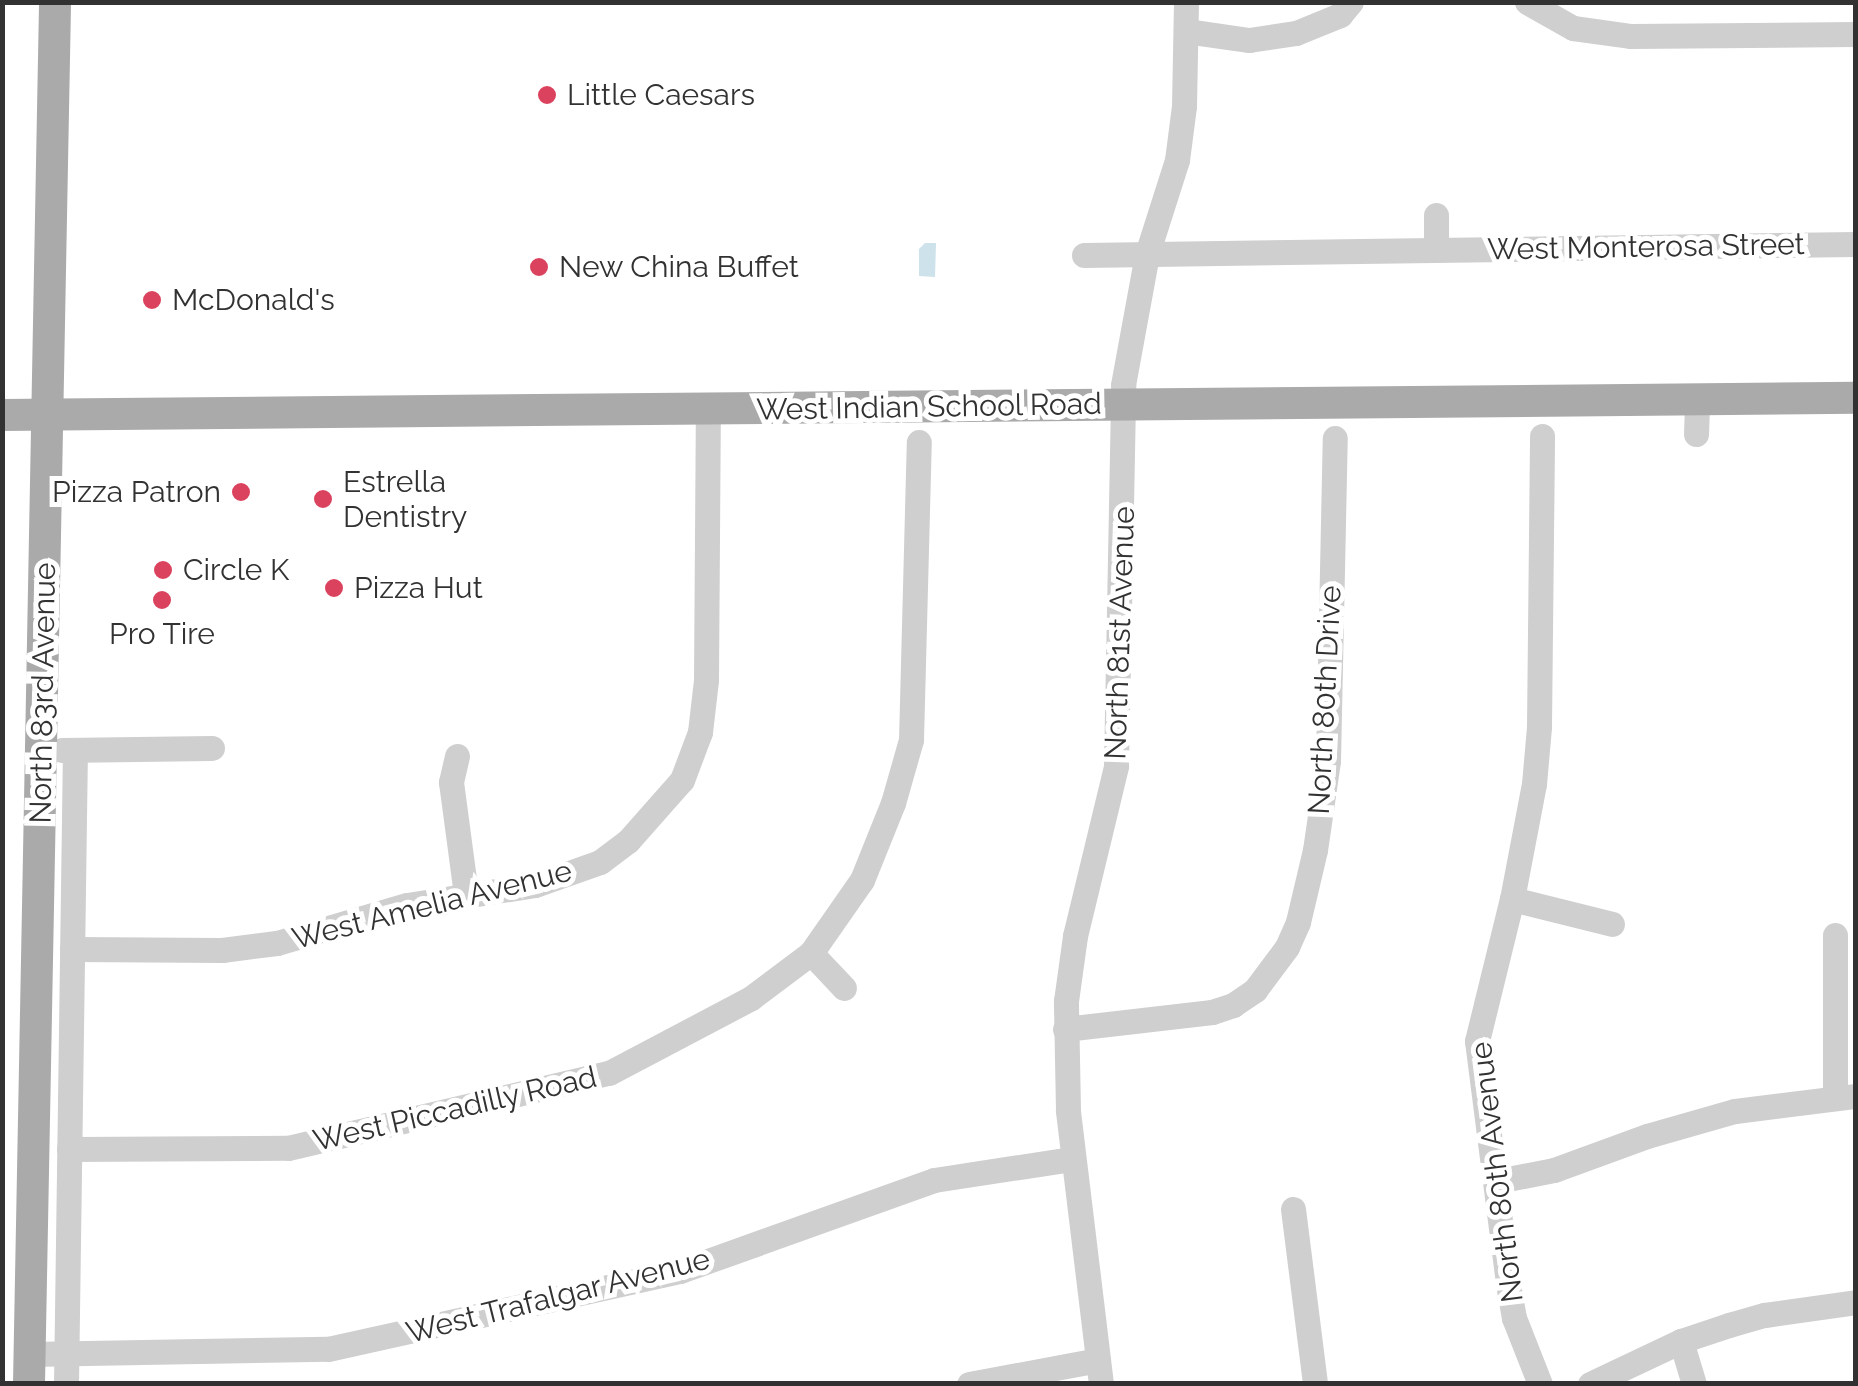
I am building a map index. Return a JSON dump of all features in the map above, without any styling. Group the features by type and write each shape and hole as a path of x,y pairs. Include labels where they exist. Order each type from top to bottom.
{"main road":[{"name":"North 83rd Avenue","path":"29,1369 55,2"},
{"name":"West Indian School Road","path":"2,415 1856,398"}],"street":[{"name":"North 81st Avenue","path":"1099,1372 1072,1159 1065,1029 1075,936 1116,766 1125,478 1122,406 1147,254 1177,160 1184,106 1186,2"},
{"path":"1186,31 1249,40 1296,33 1340,16 1351,2"},
{"path":"1527,2 1573,28 1631,36 1856,34"},
{"path":"1436,216 1436,249"},
{"name":"West Monterosa Street","path":"1084,256 1856,244"},
{"path":"1696,398 1696,434"},
{"name":"West Amelia Avenue","path":"72,949 249,947 466,894 535,885 600,862 652,819 682,780 704,705 708,410"},
{"name":"North 80th Avenue","path":"1540,1384 1514,1318 1477,1040 1528,826 1538,727 1542,436"},
{"name":"North 80th Drive","path":"1065,1029 1212,1012 1233,1005 1255,990 1287,947 1298,922 1315,850 1328,761 1335,438"},
{"name":"West Piccadilly Road","path":"69,1148 288,1148 610,1072 751,998 811,952 862,880 893,803 911,740 919,442"},
{"path":"41,750 212,748"},
{"name":"North 83rd Avenue","path":"66,1384 75,750"},
{"path":"457,756 452,782 466,894"},
{"path":"1512,899 1612,924"},
{"path":"1497,1181 1554,1170 1696,1120 1845,1097 1835,935"},
{"path":"811,952 844,988"},
{"name":"West Trafalgar Avenue","path":"29,1369 66,1354 328,1349 680,1271 934,1180 1072,1159"},
{"path":"1293,1209 1314,1384"},
{"path":"1590,1384 1681,1340 1765,1315 1856,1302"},
{"path":"1681,1340 1694,1384"},
{"path":"969,1384 1099,1372"}],"water":[{"path":"925,243 936,243 935,277 919,276 919,249"}],"place":[{"name":"Little Caesars","path":"547,95"},
{"name":"New China Buffet","path":"539,267"},
{"name":"McDonald's","path":"152,300"},
{"name":"Pizza Patron","path":"241,492"},
{"name":"Estrella Dentistry","path":"323,499"},
{"name":"Circle K","path":"163,570"},
{"name":"Pizza Hut","path":"334,588"},
{"name":"Pro Tire","path":"162,600"}]}
